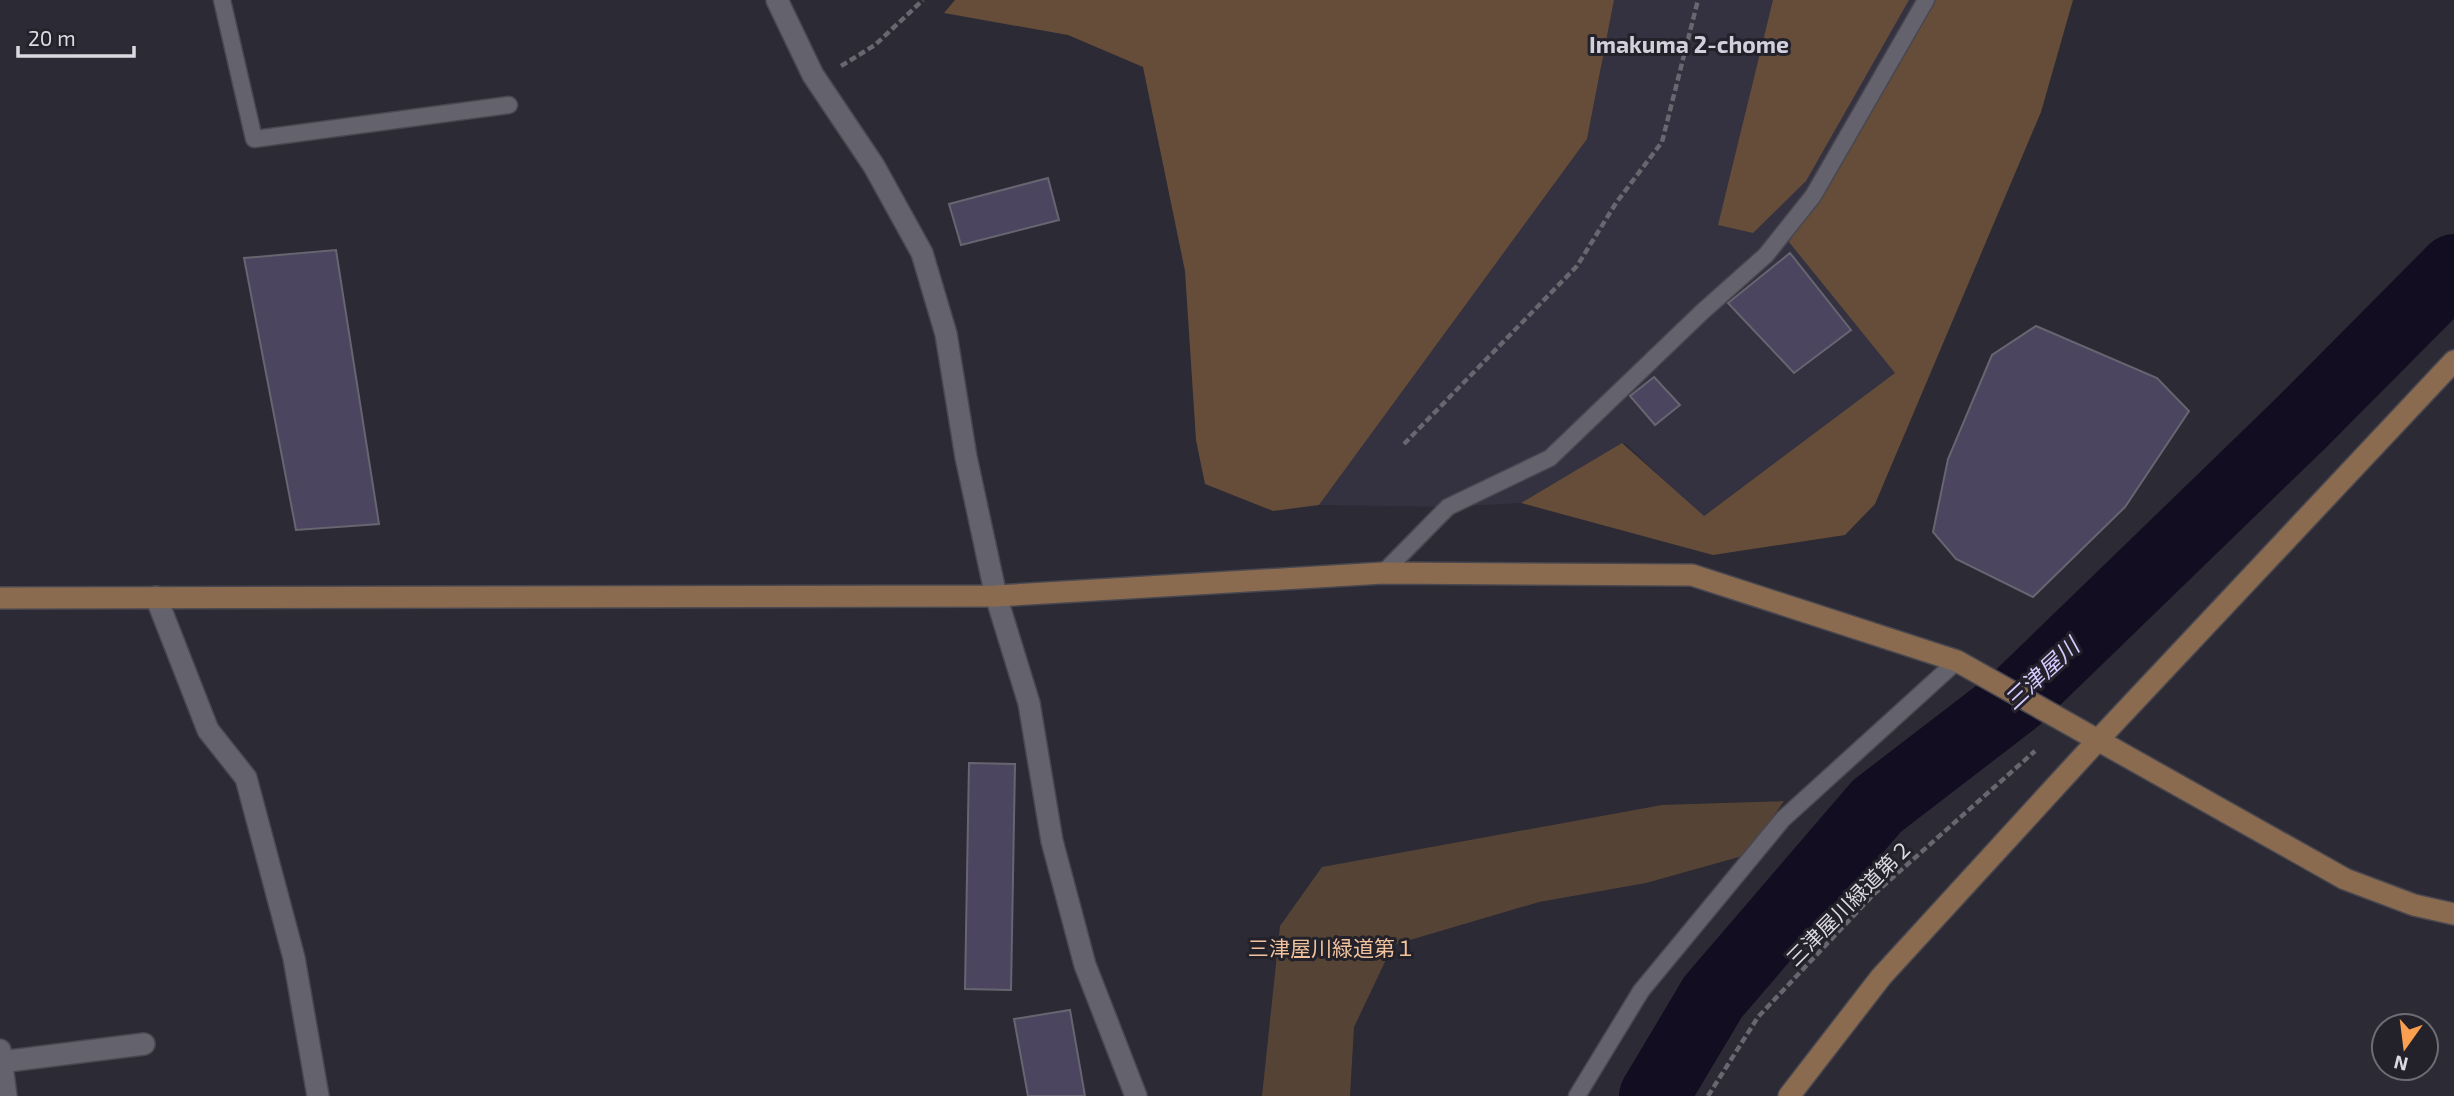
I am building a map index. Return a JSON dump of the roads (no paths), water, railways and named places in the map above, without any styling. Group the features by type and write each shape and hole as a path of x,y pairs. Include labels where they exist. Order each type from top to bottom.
{"street":[{"path":"777,0 817,81 874,166 922,253 946,334 966,457 996,596 1029,703 1052,841 1085,965 1136,1096"},
{"path":"1789,1096 1881,977 2098,740 2454,360"},
{"path":"0,598 996,596 1383,573 1692,575 1957,661 2344,879 2414,905 2454,914"},
{"path":"156,597 208,730 246,778 294,958 318,1096"},
{"path":"6,1096 1,1058 144,1044"}],"lane":[{"path":"222,0 254,139 509,105"},
{"path":"1383,573 1448,507 1550,458 1702,312 1766,255 1813,196 1926,0"},
{"path":"1577,1096 1641,991 1783,819 1957,661"}],"waterway":[{"name":"三津屋川","path":"1654,1096 1713,997 1877,806 2015,700 2300,424 2454,269"}],"district":[{"name":"Imakuma 2-chome","path":"1689,44"}],"park label":[{"name":"三津屋川緑道第１","path":"1332,947"}]}
